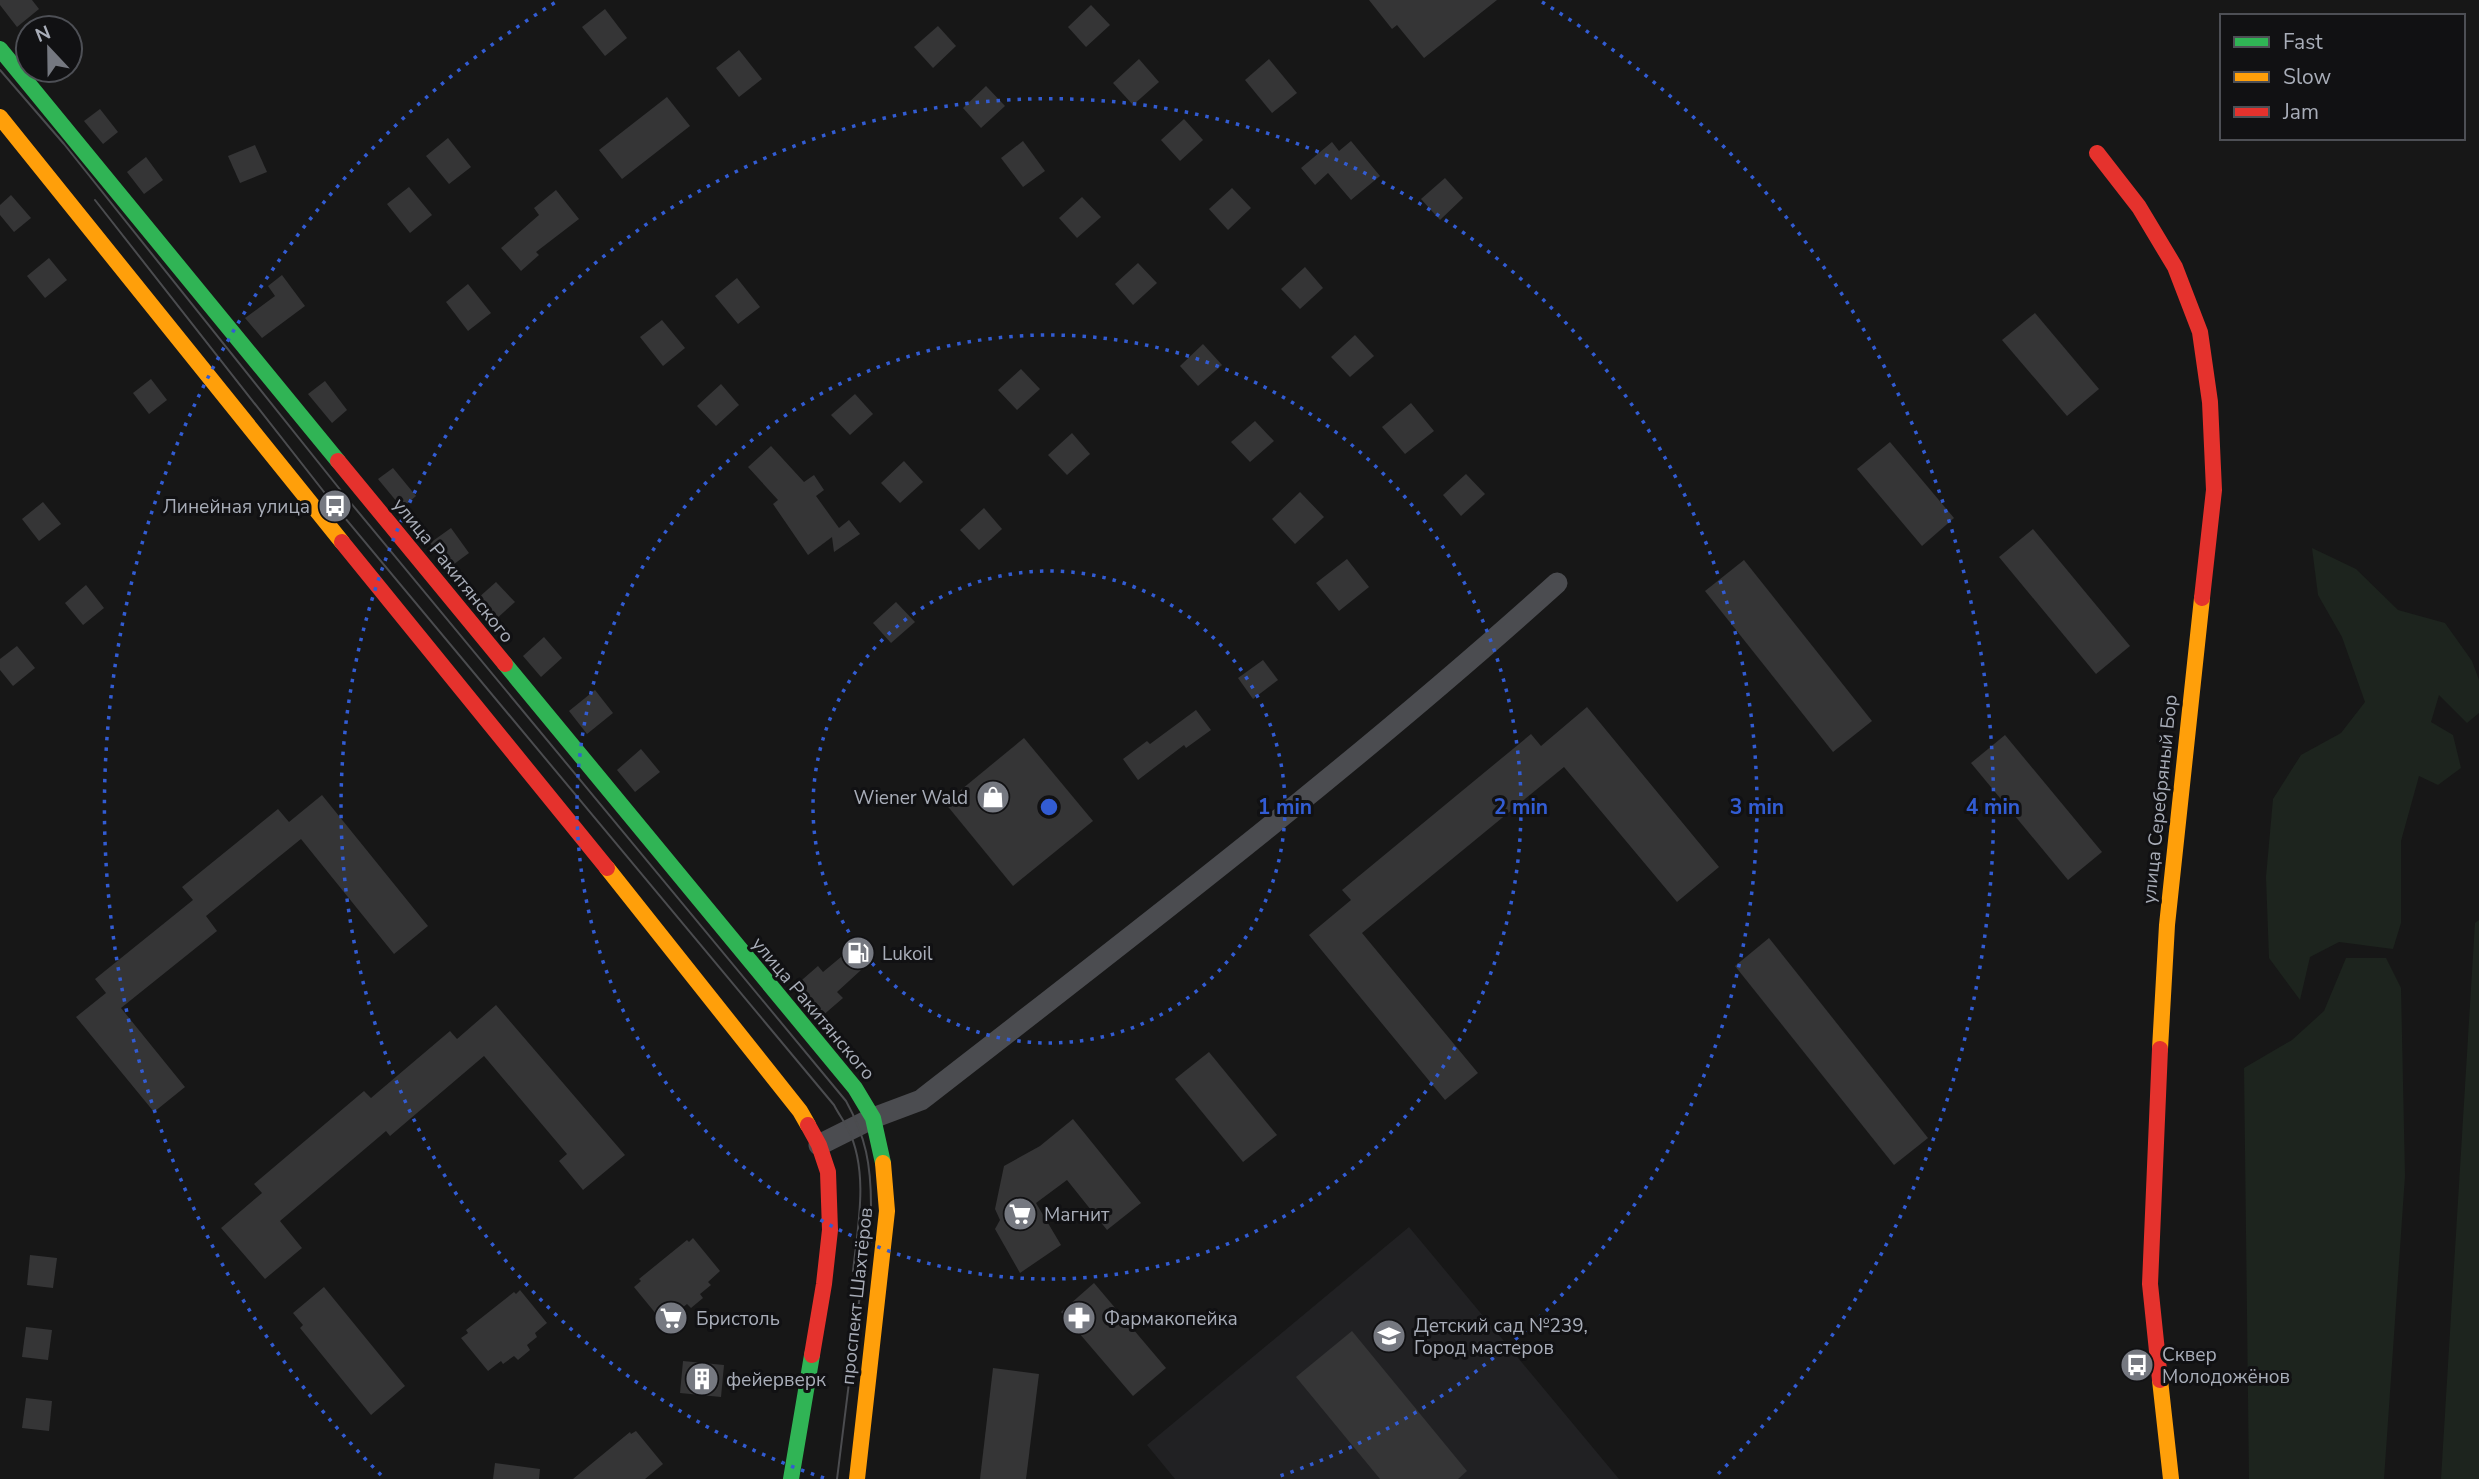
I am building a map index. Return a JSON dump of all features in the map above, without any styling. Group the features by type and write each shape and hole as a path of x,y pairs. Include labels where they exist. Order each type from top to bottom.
{"main road":[{"name":"улица Ракитянского","path":"0,49 699,901 827,1053 855,1088 873,1118"},
{"name":"проспект Шахтёров","path":"0,117 235,412 579,832 782,1086 819,1144 828,1172 830,1230 824,1284 792,1479"},
{"name":"улица Серебряный Бор","path":"2097,153 2139,207 2175,267 2200,332 2210,402 2214,490 2167,925 2153,1181 2150,1284 2171,1479"},
{"name":"проспект Шахтёров","path":"857,1479 887,1211 882,1155 873,1118"}],"street":[{"path":"819,1144 873,1118 921,1100 1209,877 1507,628 1557,583"}],"shaded area":[{"path":"2312,548 2356,569 2398,610 2445,623 2472,661 2479,680 2479,713 2467,723 2439,695 2431,722 2453,735 2461,768 2438,785 2419,776 2401,841 2401,923 2393,949 2339,942 2310,957 2300,1000 2269,958 2266,877 2273,799 2301,755 2341,733 2365,702 2342,637 2318,595"},
{"path":"2479,920 2479,1479 2441,1479 2475,923"},
{"path":"2346,958 2386,958 2401,988 2405,1176 2384,1479 2249,1479 2244,1068 2292,1040 2324,1011"},
{"name":"Детский сад №239, Город мастеров","path":"1409,1227 1619,1479 1175,1479 1147,1445"}],"building":[{"path":"0,0 32,0 39,9 33,14 14,14 14,23 0,5"},
{"path":"1369,0 1497,0 1424,58 1397,25 1392,29"},
{"path":"1091,5 1110,25 1086,47 1068,27"},
{"path":"605,9 627,38 605,56 582,27"},
{"path":"938,26 956,46 933,68 914,47"},
{"path":"739,50 762,79 739,97 716,68"},
{"path":"1139,59 1159,82 1133,105 1113,83"},
{"path":"1269,59 1297,93 1272,113 1245,80"},
{"path":"986,86 1005,106 981,128 963,108"},
{"path":"667,97 690,126 622,179 599,150"},
{"path":"100,109 118,132 103,144 84,121"},
{"path":"1184,119 1203,140 1180,161 1161,140"},
{"path":"448,138 471,167 449,184 426,156"},
{"path":"1023,141 1045,171 1023,187 1001,158"},
{"path":"1351,141 1380,176 1351,200 1328,173 1315,185 1301,168 1332,142 1339,151"},
{"path":"255,145 267,172 240,183 228,156"},
{"path":"146,157 163,180 144,194 127,172"},
{"path":"1445,178 1463,198 1440,220 1421,199"},
{"path":"409,187 432,215 410,233 387,204"},
{"path":"1232,188 1251,208 1228,230 1209,209"},
{"path":"556,190 579,219 536,252 539,255 521,271 501,248 539,215 534,208"},
{"path":"11,195 31,218 14,232 0,215 0,205"},
{"path":"1082,197 1101,217 1077,238 1059,218"},
{"path":"49,258 67,280 45,298 27,276"},
{"path":"1138,263 1157,283 1133,305 1115,284"},
{"path":"1305,267 1323,288 1300,309 1281,289"},
{"path":"282,275 305,306 262,338 245,318 275,296 268,286"},
{"path":"737,278 760,307 738,324 715,296"},
{"path":"468,284 491,313 468,331 446,302"},
{"path":"2035,313 2099,389 2067,416 2002,340"},
{"path":"662,320 685,348 663,366 640,337"},
{"path":"1355,335 1374,356 1350,377 1331,357"},
{"path":"1203,344 1222,365 1198,386 1180,366"},
{"path":"1021,369 1040,389 1017,410 998,390"},
{"path":"151,379 167,400 149,414 133,393"},
{"path":"325,381 347,410 332,423 308,394"},
{"path":"721,384 739,405 716,426 697,406"},
{"path":"855,394 873,414 850,435 831,415"},
{"path":"1411,403 1434,431 1405,454 1382,427"},
{"path":"1255,421 1274,441 1250,462 1231,442"},
{"path":"1072,433 1090,454 1067,475 1048,455"},
{"path":"1890,442 1954,518 1922,546 1857,469"},
{"path":"771,446 804,482 814,475 824,490 816,496 839,528 849,520 860,534 834,552 832,537 808,555 773,504 778,500 748,467"},
{"path":"904,461 923,482 900,503 881,483"},
{"path":"393,468 416,496 402,508 378,479"},
{"path":"1466,474 1485,494 1461,516 1443,495"},
{"path":"1300,492 1324,517 1295,544 1272,519"},
{"path":"43,502 61,524 39,541 22,519"},
{"path":"984,508 1002,529 979,550 960,530"},
{"path":"451,528 469,553 450,567 430,543"},
{"path":"2033,529 2130,646 2096,674 1999,557"},
{"path":"1347,559 1369,587 1339,611 1316,583"},
{"path":"1744,560 1872,721 1833,752 1705,591"},
{"path":"496,582 515,602 494,621 477,599"},
{"path":"86,585 104,608 83,625 65,603"},
{"path":"896,602 915,622 891,643 873,623"},
{"path":"544,637 562,658 541,677 523,656"},
{"path":"17,646 35,668 13,686 0,670 0,659"},
{"path":"1263,660 1278,680 1253,699 1238,678"},
{"path":"595,690 613,713 587,734 569,711"},
{"path":"1587,707 1719,867 1677,902 1564,767 1362,933 1478,1073 1445,1100 1309,935 1351,900 1342,890 1531,734 1541,746"},
{"path":"1196,710 1211,730 1186,748 1184,745 1138,780 1123,759 1147,741 1150,744"},
{"path":"2005,735 2102,852 2068,880 1971,763"},
{"path":"1024,738 1093,821 1013,886 945,803"},
{"path":"641,749 660,772 635,792 617,770"},
{"path":"322,795 428,926 394,954 301,839 206,916 217,931 121,1008 185,1087 154,1112 76,1017 106,993 95,979 193,900 182,887 278,809 289,822"},
{"path":"855,937 873,959 837,992 843,998 821,1017 795,986 818,966 823,972 847,952 842,947"},
{"path":"1769,938 1928,1138 1894,1165 1735,966"},
{"path":"496,1005 625,1155 583,1190 559,1161 567,1154 484,1056 390,1136 386,1131 280,1221 302,1248 265,1279 221,1228 262,1193 254,1184 364,1091 371,1098 450,1031 457,1039"},
{"path":"1209,1052 1277,1135 1243,1162 1175,1079"},
{"path":"1073,1119 1141,1203 1107,1230 1067,1180 1036,1203 1061,1245 1020,1273 995,1229 1000,1220 995,1209 1004,1166 1040,1146"},
{"path":"693,1238 720,1271 708,1282 711,1285 700,1294 703,1298 691,1308 687,1304 676,1313 674,1309 661,1320 634,1287 641,1281 639,1279"},
{"path":"30,1255 57,1258 53,1288 27,1285"},
{"path":"1094,1283 1166,1368 1133,1396 1061,1312"},
{"path":"324,1287 405,1386 371,1415 300,1328 303,1325 293,1313"},
{"path":"520,1290 547,1323 535,1333 537,1337 527,1345 530,1350 518,1360 514,1356 503,1364 501,1361 488,1371 461,1338 468,1333 466,1330"},
{"path":"26,1327 52,1330 48,1360 22,1357"},
{"path":"1352,1331 1467,1471 1458,1479 1380,1479 1296,1377"},
{"name":"фейерверк","path":"683,1361 724,1365 721,1397 680,1393"},
{"path":"993,1368 1039,1374 1026,1479 980,1479"},
{"path":"26,1398 52,1401 49,1431 22,1428"},
{"path":"636,1431 663,1464 645,1479 573,1479 630,1432 631,1434"},
{"path":"495,1463 540,1469 539,1479 493,1479"}],"tram line":[{"path":"0,70 64,144 350,502 846,1101 866,1152 871,1206 837,1479"},
{"path":"95,200 335,506 834,1105 848,1129 858,1163 860,1199 853,1271"}],"traffic: fast":[{"path":"0,49 338,461"},
{"path":"505,664 855,1088 873,1118 883,1163"},
{"path":"791,1479 812,1355"}],"traffic: slow":[{"path":"0,117 342,542"},
{"path":"2160,1049 2167,925 2202,598"},
{"path":"607,868 800,1111 808,1125"},
{"path":"857,1479 887,1211 883,1163"},
{"path":"2160,1380 2171,1479"}],"traffic: jam":[{"path":"2097,153 2139,207 2175,267 2200,332 2210,402 2214,490 2202,598"},
{"path":"338,461 505,664"},
{"path":"342,542 607,868"},
{"path":"2160,1049 2150,1284 2160,1380"},
{"path":"808,1125 819,1145 828,1172 830,1230 812,1355"}],"place":[{"name":"Линейная улица","path":"335,506"},
{"name":"Wiener Wald","path":"993,797"},
{"name":"Lukoil","path":"858,953"},
{"name":"Магнит","path":"1020,1214"},
{"name":"Бристоль","path":"671,1318"},
{"name":"Фармакопейка","path":"1079,1318"},
{"name":"Детский сад №239, Город мастеров","path":"1389,1336"},
{"name":"Сквер Молодожёнов","path":"2137,1365"},
{"name":"фейерверк","path":"702,1379"}]}
